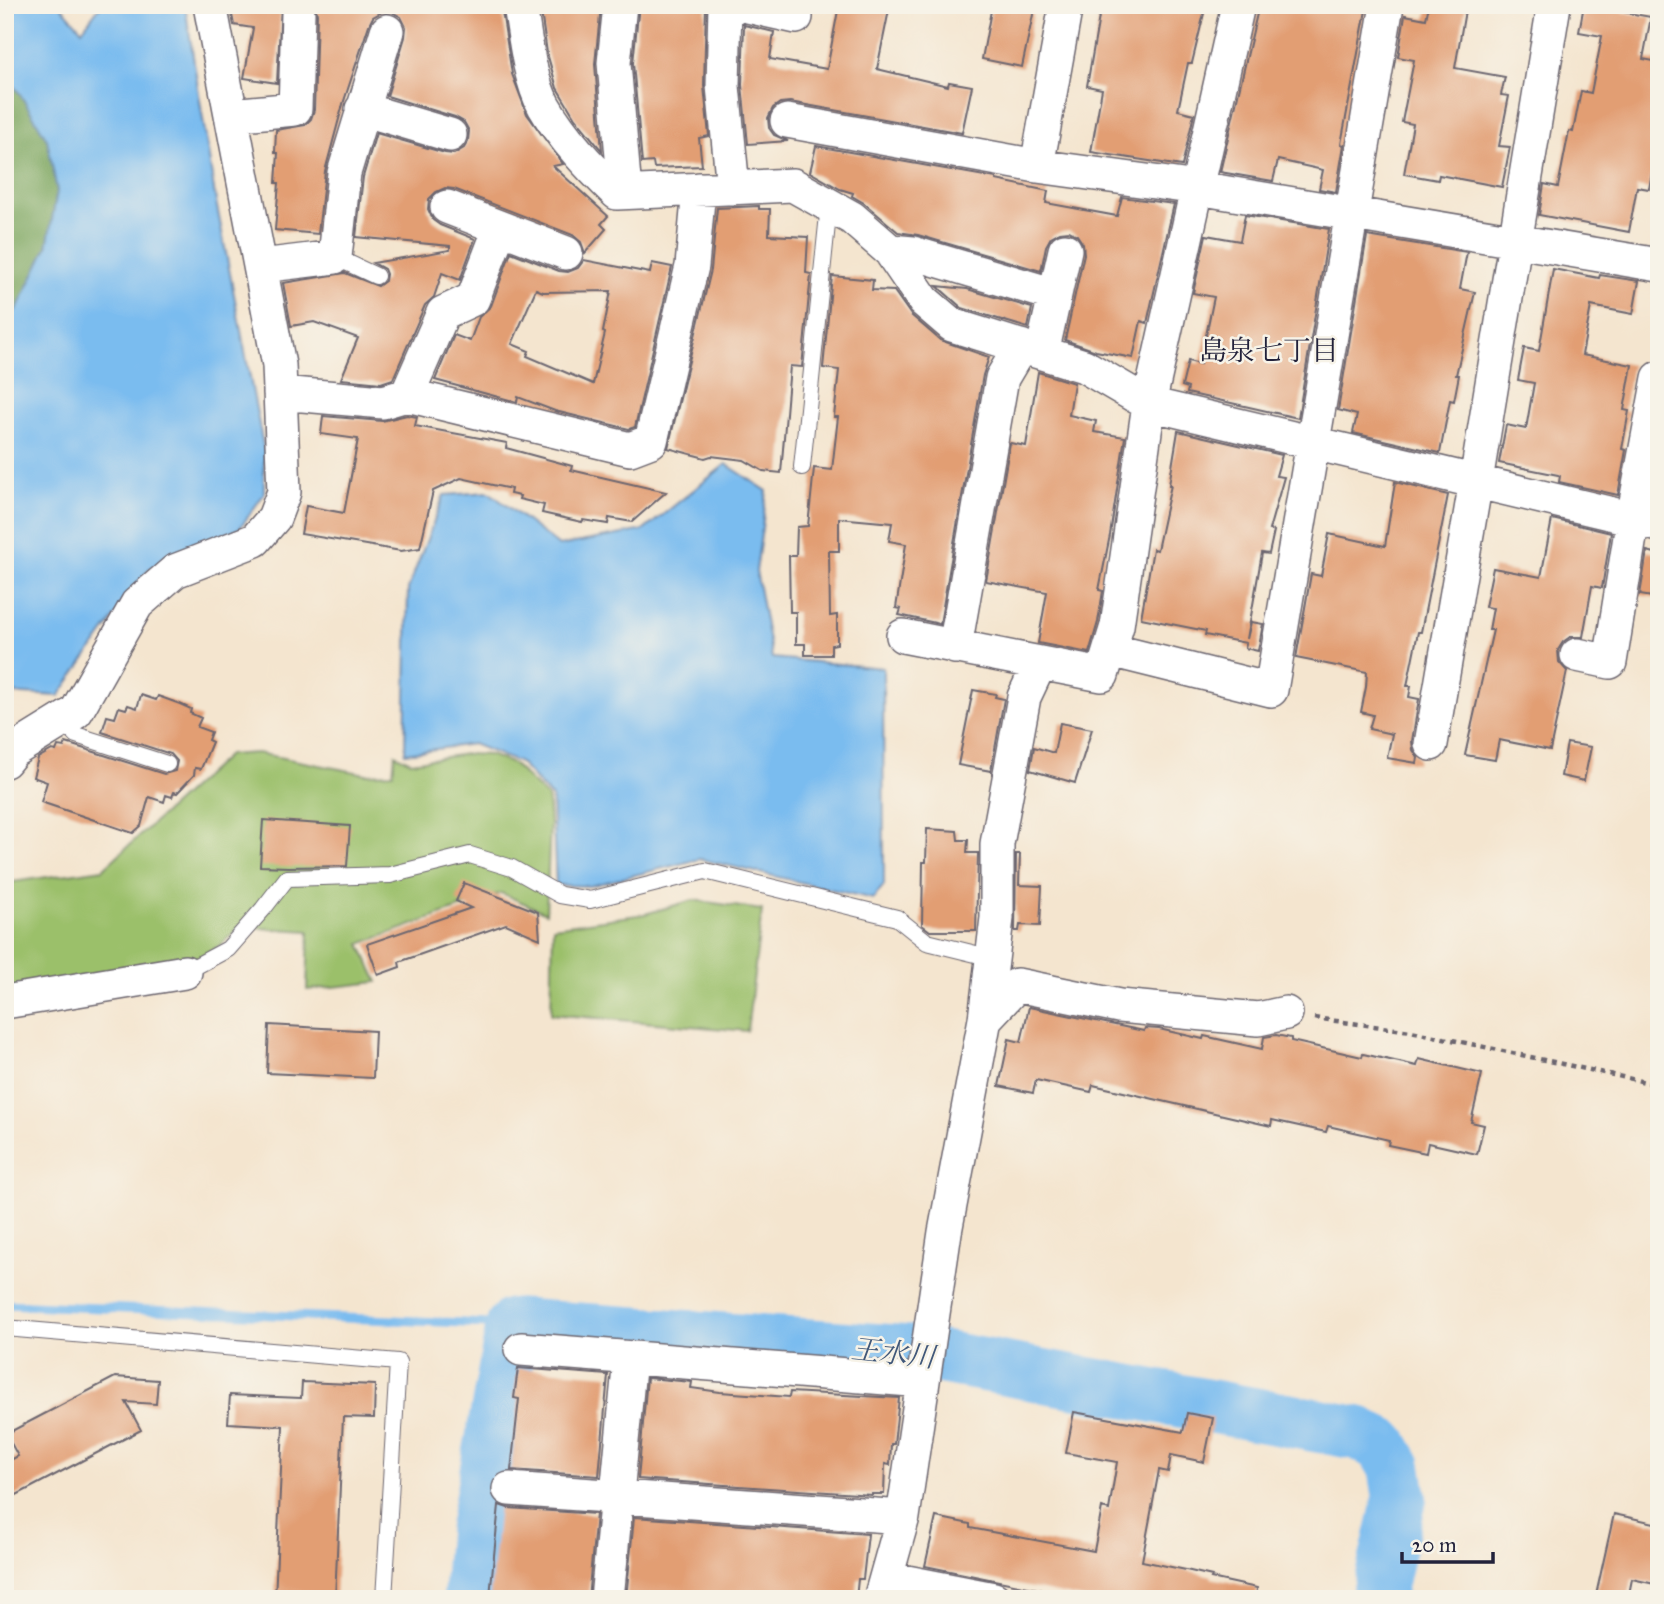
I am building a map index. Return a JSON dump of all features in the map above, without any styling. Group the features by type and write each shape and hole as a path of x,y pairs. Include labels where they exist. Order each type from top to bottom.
{"street":[{"path":"8,754 76,712 137,604 175,571 255,540 274,518 284,492 279,366 210,5"},
{"path":"520,5 530,64 543,104 586,164 617,193 793,185 852,218 890,251 924,301 952,325 1084,366 1149,404 1646,522"},
{"path":"620,5 614,63 625,192"},
{"path":"725,5 723,86 733,188"},
{"path":"743,5 796,17"},
{"path":"1037,166 1066,5"},
{"path":"902,636 1102,675 1117,626 1149,404 1238,5"},
{"path":"1110,650 1270,690 1387,5"},
{"path":"1431,744 1554,5"},
{"path":"231,115 295,109 298,13"},
{"path":"261,266 335,257 344,173 387,31"},
{"path":"362,109 450,135"},
{"path":"788,121 1037,166 1198,188 1659,265"},
{"path":"280,393 383,402 407,395 630,449 651,441 692,266 699,189"},
{"path":"447,207 566,253"},
{"path":"407,395 443,313 473,299 500,228"},
{"path":"956,647 1002,378 1032,349 1055,295 1065,250"},
{"path":"890,251 913,253 1055,295"},
{"path":"1577,654 1610,662 1646,522 1659,378"},
{"path":"994,1599 883,1588 903,1517 945,1232 985,1018 997,918 997,844 1024,697 1040,663"},
{"path":"5,1002 185,972"},
{"path":"985,1018 1017,985 1119,1006 1258,1020 1286,1013"},
{"path":"522,1349 923,1381"},
{"path":"607,1599 629,1358"},
{"path":"509,1489 903,1517"}],"lane":[{"path":"802,467 829,205"},
{"path":"335,257 376,276"},
{"path":"64,721 76,735 167,764"},
{"path":"185,972 228,949 286,878 390,875 470,855 512,868 560,895 590,900 705,871 897,918 927,942 992,958"},
{"path":"5,1328 398,1362 384,1599"}],"path":[{"path":"1286,1013 1411,1031 1659,1085"}],"green space":[{"path":"5,53 55,103 75,207 5,331"},
{"path":"257,753 366,774 393,773 395,754 411,762 466,754 490,755 513,764 548,798 550,823 546,913 501,893 360,944 378,982 307,990 309,931 241,927 218,947 186,964 5,994 5,883 103,869 228,755"},
{"path":"693,900 762,910 747,1031 551,1014 553,927 645,914"}],"water":[{"path":"5,5 60,5 82,30 101,5 185,5 215,196 264,450 264,494 240,528 149,569 59,696 5,693 5,323 18,307 47,247 57,191 47,139 20,94 5,75"},
{"path":"726,464 767,491 756,571 772,658 883,668 884,885 873,899 700,859 590,886 556,885 552,798 520,763 473,744 405,753 408,589 444,495 489,492 559,546 644,530"}],"building":[{"path":"230,5 281,5 277,83 244,78 253,28 234,25"},
{"path":"315,5 501,5 512,74 527,114 563,164 553,166 608,216 601,224 606,229 585,253 581,242 573,235 454,189 445,188 436,192 429,199 428,209 433,220 475,239 460,280 442,273 434,297 425,305 393,379 381,383 341,379 358,338 314,322 291,326 283,283 345,273 378,286 385,281 386,274 384,269 373,263 450,250 450,246 356,237 363,177 376,133 454,154 464,148 469,131 464,122 455,117 387,96 406,27 401,17 392,12 382,12 373,17 369,25 343,104 325,171 318,234 275,230 279,183 276,183 276,130 305,125 314,110"},
{"path":"540,5 601,5 595,64 602,151 575,118 557,88 547,53"},
{"path":"639,5 706,5 704,86 709,136 699,138 702,166 654,168 653,162 642,163 633,63"},
{"path":"839,5 890,5 877,69 948,86 949,82 972,86 962,133 790,102 780,103 773,108 768,118 769,128 774,135 788,141 748,144 742,85 744,25 774,32 770,59 827,69"},
{"path":"992,5 1035,5 1022,67 982,59"},
{"path":"1101,5 1206,5 1192,63 1188,63 1178,110 1194,114 1182,166 1091,152 1102,89 1087,86"},
{"path":"1259,5 1367,5 1341,144 1344,145 1336,192 1319,189 1323,170 1278,160 1273,181 1220,172"},
{"path":"1429,5 1466,5 1455,68 1505,77 1501,95 1509,96 1499,146 1510,147 1502,187 1439,175 1438,180 1404,174 1413,124 1402,122 1414,60 1398,57 1405,15 1426,19"},
{"path":"1584,5 1651,17 1643,59 1659,62 1659,162 1654,161 1649,189 1637,187 1629,232 1539,215 1544,184 1558,187 1569,131 1573,132 1581,91 1591,93 1602,36 1579,32"},
{"path":"816,146 996,178 1048,191 1046,203 1117,216 1122,197 1174,204 1147,323 1141,321 1133,358 1096,351 1065,340 1084,254 1083,244 1077,235 1069,231 1051,237 1046,246 1041,271 918,235 898,232 852,196 853,193 840,189 810,172"},
{"path":"759,206 759,209 770,209 769,235 808,237 806,273 811,274 802,367 790,366 781,473 763,471 744,460 711,456 705,458 668,448 711,270 717,208"},
{"path":"1245,215 1329,229 1298,418 1187,393 1188,388 1182,386 1188,361 1200,364 1214,297 1193,293 1206,235 1240,241"},
{"path":"1367,236 1467,252 1460,289 1475,292 1456,375 1459,375 1454,401 1450,400 1440,453 1353,433 1357,415 1338,410"},
{"path":"511,252 568,272 578,268 584,260 650,273 652,263 672,267 635,427 629,429 555,411 518,397 517,402 435,380 454,335 470,341 479,317 491,306","holes":["536,289 543,292 611,291 593,384 527,356 529,351 512,344"]},
{"path":"1553,269 1599,278 1600,275 1639,281 1633,314 1591,306 1582,355 1632,365 1624,410 1629,411 1622,449 1626,450 1618,495 1559,482 1558,475 1499,463 1506,425 1526,429 1534,383 1518,380 1524,348 1539,351"},
{"path":"832,276 873,280 872,290 894,291 911,315 940,340 989,357 983,375 940,624 899,615 901,609 896,608 906,544 889,541 892,523 839,518 839,551 829,551 830,616 837,615 837,644 831,645 831,655 805,655 805,644 796,644 796,612 790,612 789,556 796,556 797,527 808,526 814,468 832,470 838,417 834,417 839,370 823,368"},
{"path":"937,286 967,289 1032,308 1028,328 962,308"},
{"path":"1038,372 1074,383 1069,415 1096,421 1094,432 1125,437 1099,590 1103,591 1098,622 1089,653 1038,643 1047,592 986,581 1010,443 1026,446"},
{"path":"407,415 417,417 415,426 507,443 506,448 572,466 571,470 666,492 632,522 609,518 608,524 582,522 542,513 544,505 519,499 520,496 510,494 511,489 461,478 433,491 420,548 401,551 301,534 306,506 344,513 358,439 321,434 323,416 382,421"},
{"path":"1178,431 1282,455 1276,476 1284,477 1269,530 1274,531 1269,554 1262,553 1247,639 1251,622 1263,624 1258,651 1245,648 1246,643 1205,635 1206,631 1141,618 1153,549 1157,550 1171,485"},
{"path":"1395,482 1448,495 1421,632 1418,632 1407,686 1411,686 1409,697 1419,699 1412,741 1417,763 1387,758 1392,734 1369,729 1373,715 1361,712 1367,672 1296,658 1311,574 1321,576 1329,534 1385,546"},
{"path":"1552,519 1611,533 1602,588 1592,586 1583,637 1570,637 1558,650 1559,662 1567,671 1550,750 1499,740 1495,760 1465,755 1493,630 1489,630 1493,608 1485,607 1493,568 1541,577"},
{"path":"1647,551 1659,554 1659,598 1640,595"},
{"path":"973,690 996,694 995,697 1004,699 991,771 958,765"},
{"path":"141,695 156,700 158,696 180,704 201,718 197,727 211,732 208,740 212,742 201,769 195,768 194,775 177,793 174,792 172,797 166,795 164,802 149,797 141,826 133,833 41,802 47,782 33,777 38,758 52,750 56,751 58,746 64,747 66,743 164,774 175,771 177,761 171,754 102,732 107,716 115,718 119,707 126,709 128,705 137,708"},
{"path":"1060,723 1092,729 1075,783 1030,770 1034,747 1054,753"},
{"path":"1567,743 1591,747 1584,781 1561,776"},
{"path":"263,820 350,826 347,866 260,866"},
{"path":"927,829 957,831 958,840 968,840 967,853 978,853 976,931 930,931 922,925 923,862 926,862"},
{"path":"1016,854 1020,854 1019,885 1042,886 1040,926 1020,925 1019,931 1015,931"},
{"path":"464,883 538,912 540,939 506,924 399,962 400,967 378,975 367,944 471,908 456,901"},
{"path":"1029,1007 1144,1031 1145,1028 1159,1029 1262,1049 1264,1037 1276,1035 1362,1057 1363,1054 1417,1066 1419,1059 1482,1074 1471,1122 1484,1125 1477,1154 1428,1143 1426,1153 1388,1145 1389,1140 1328,1126 1326,1132 1272,1120 1271,1126 1093,1085 1091,1092 1036,1080 1033,1093 999,1086 1009,1039 1021,1042"},
{"path":"269,1025 375,1031 373,1078 267,1073"},
{"path":"518,1368 608,1375 599,1476 511,1470 519,1399 514,1398"},
{"path":"115,1377 158,1380 156,1404 126,1402 141,1430 5,1501 5,1463 18,1456 6,1434"},
{"path":"647,1378 692,1382 691,1388 720,1392 789,1397 790,1392 899,1398 890,1465 885,1464 884,1494 638,1479"},
{"path":"302,1382 375,1385 374,1418 343,1417 335,1599 275,1599 283,1426 228,1423 230,1395 301,1398"},
{"path":"1074,1412 1183,1432 1187,1413 1213,1418 1204,1462 1171,1455 1168,1472 1159,1470 1142,1561 1257,1588 1256,1599 1087,1599 925,1566 936,1517 970,1524 970,1528 1094,1551 1102,1508 1109,1510 1117,1462 1066,1453"},
{"path":"499,1505 508,1508 596,1514 588,1599 490,1596"},
{"path":"1614,1514 1659,1524 1659,1585 1632,1579 1628,1599 1596,1595"},
{"path":"634,1517 868,1534 863,1579 858,1579 856,1599 626,1599"}],"waterway":[{"path":"5,1304 513,1325"},
{"name":"王水川","path":"470,1599 475,1534 513,1325 918,1353 1358,1433 1383,1446 1395,1467 1400,1498 1377,1599"}],"district":[{"name":"島泉七丁目","path":"1269,350"}]}
